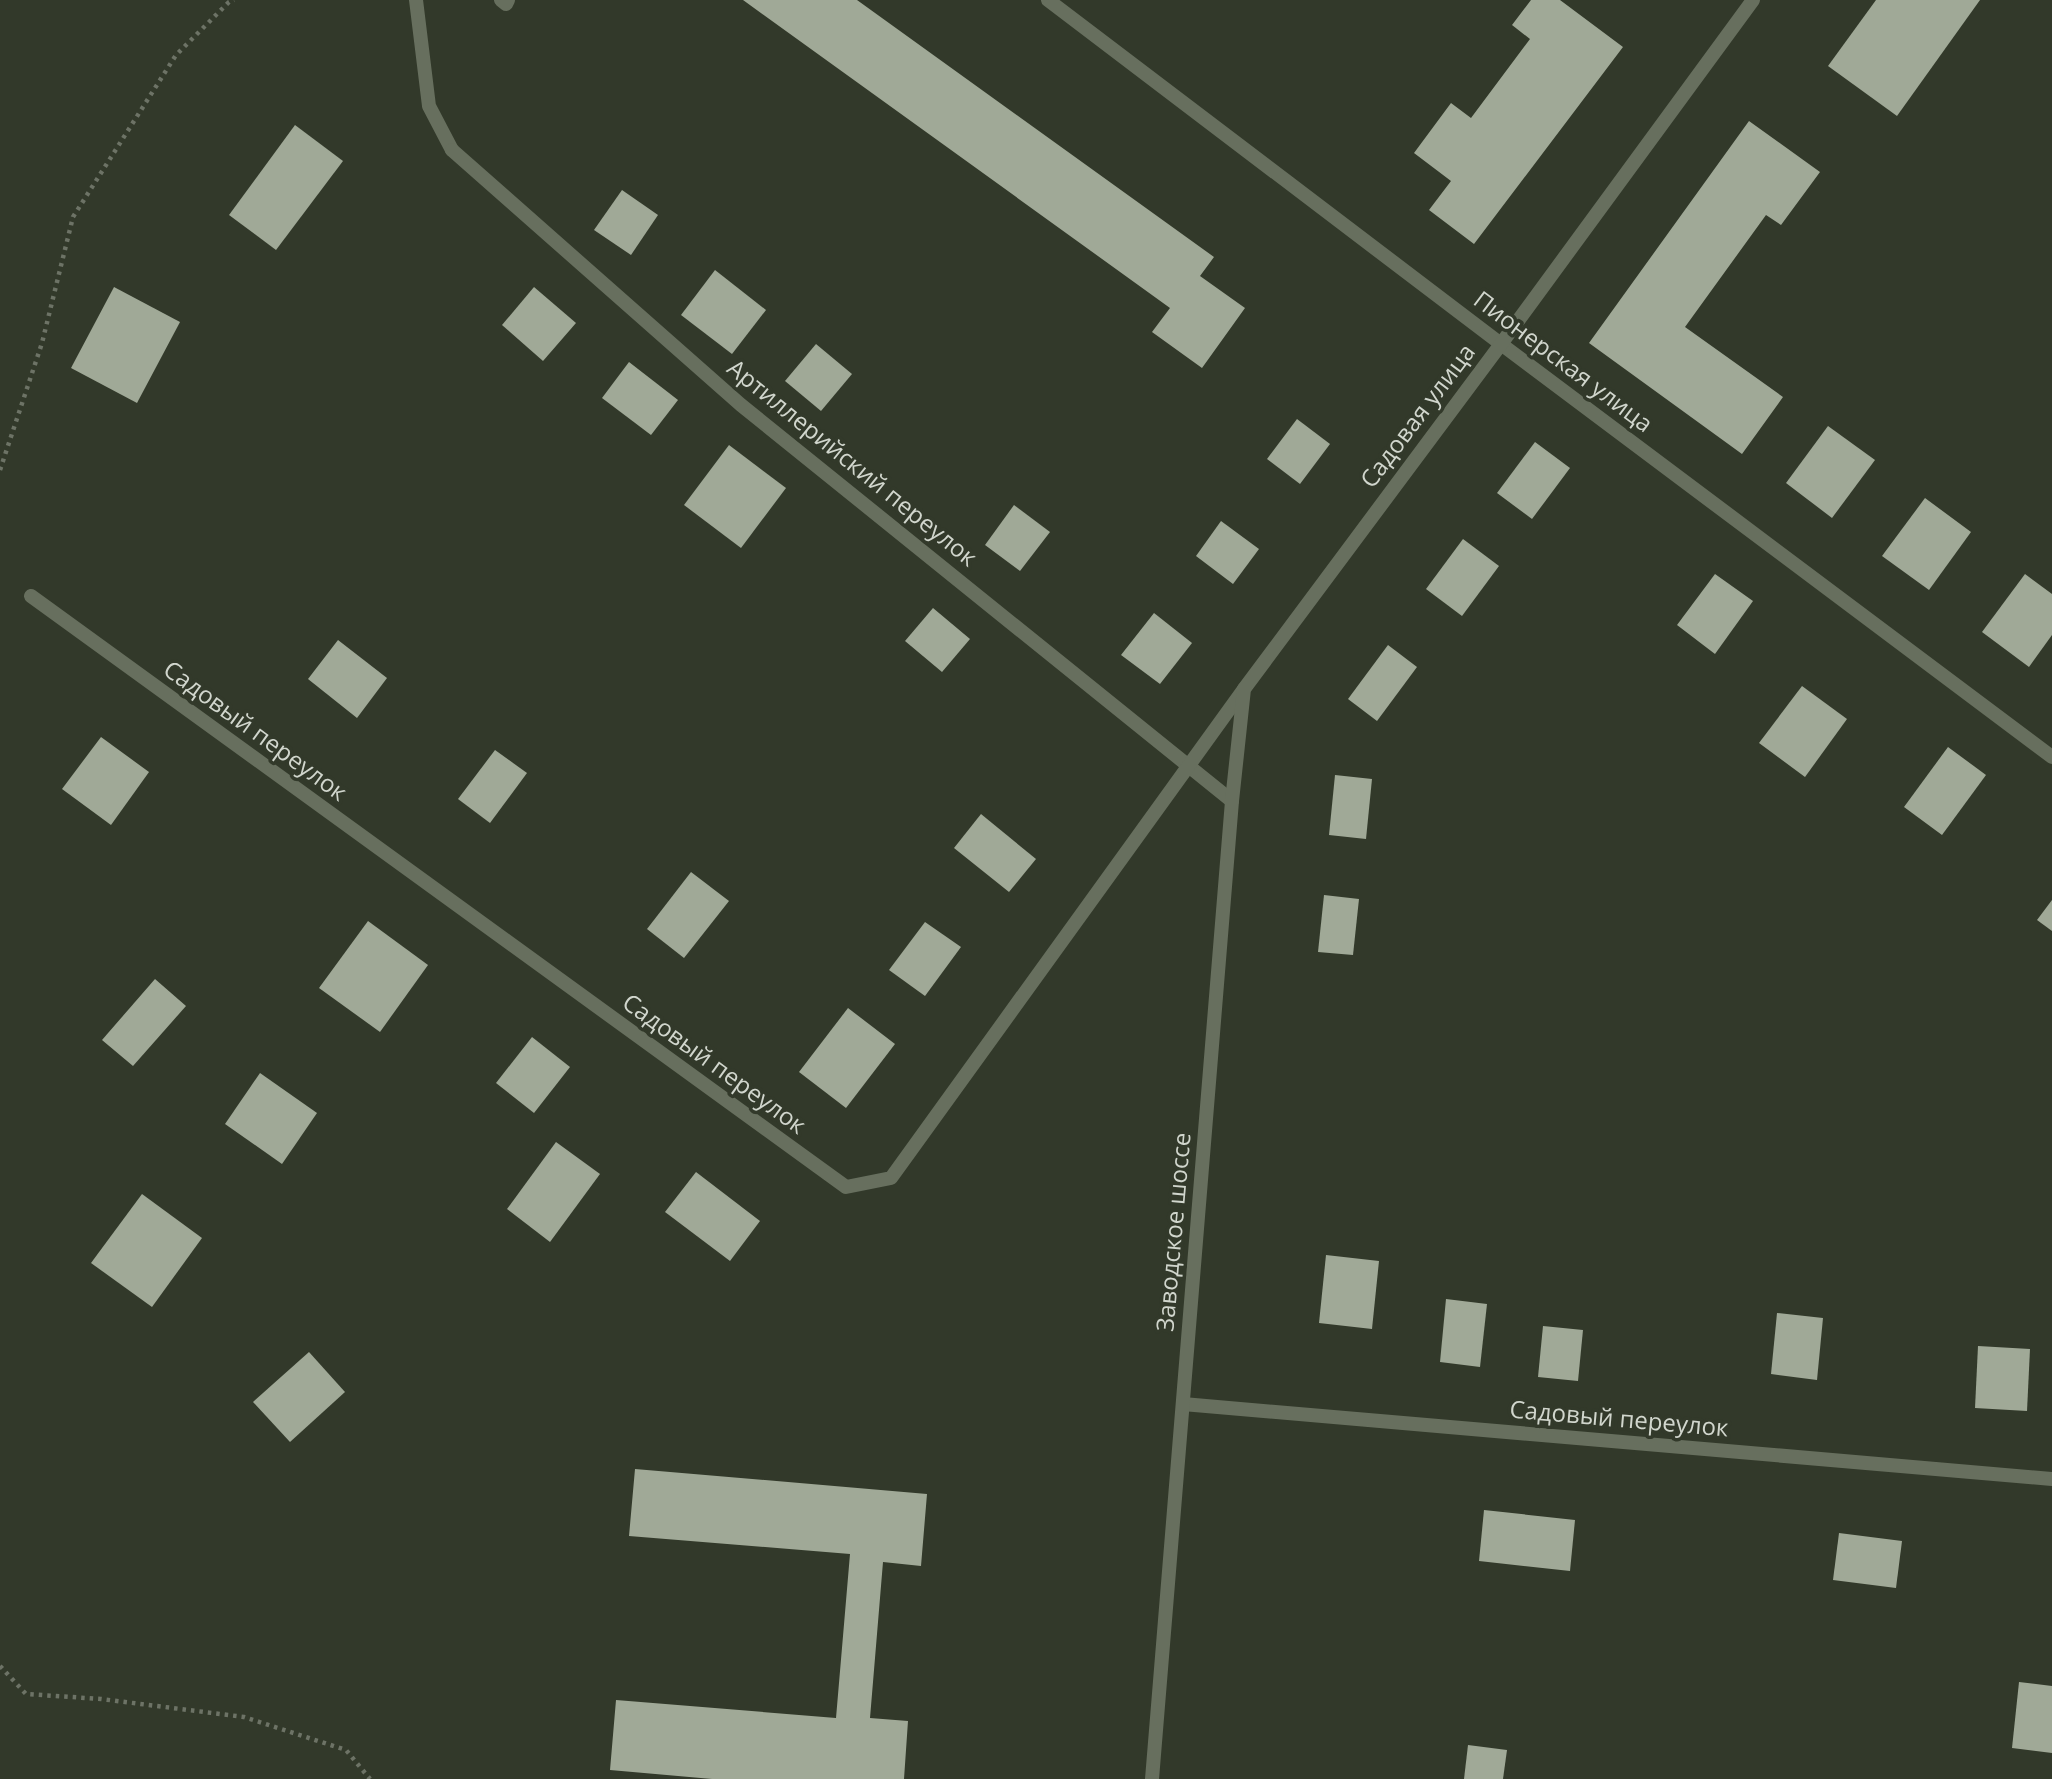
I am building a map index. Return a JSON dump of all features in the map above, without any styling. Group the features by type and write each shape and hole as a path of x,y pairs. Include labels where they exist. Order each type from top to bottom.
{"street":[{"name":"Артиллерийский переулок","path":"416,0 429,106 452,150 741,405 1232,801"},
{"path":"501,0 506,4 508,0"},
{"name":"Пионерская улица","path":"1048,0 2052,757"},
{"name":"Садовая улица","path":"1244,689 1753,0"},
{"name":"Садовый переулок","path":"31,596 846,1187 891,1178 1244,689"},
{"name":"Заводское шоссе","path":"1152,1779 1232,801 1244,689"},
{"name":"Садовый переулок","path":"1183,1404 2052,1479"}],"path":[{"path":"0,470 42,343 73,217 176,55 234,0"},
{"path":"0,1666 26,1694 102,1699 244,1717 346,1750 370,1779"}],"building":[{"path":"743,0 857,0 1214,257 1200,276 1245,308 1202,368 1152,332 1170,308"},
{"path":"1531,0 1560,0 1623,47 1474,244 1429,210 1451,181 1414,153 1451,103 1471,118 1530,39 1512,25"},
{"path":"1876,0 1980,0 1897,116 1828,66"},
{"path":"1749,121 1820,172 1781,225 1766,215 1685,327 1783,397 1742,454 1589,343"},
{"path":"295,125 343,161 276,250 229,215"},
{"path":"622,190 658,215 631,255 594,230"},
{"path":"715,270 766,310 732,354 681,315"},
{"path":"114,287 180,322 137,403 71,368"},
{"path":"534,287 576,323 543,361 502,325"},
{"path":"816,344 852,374 821,411 785,381"},
{"path":"629,362 678,400 651,435 602,398"},
{"path":"1297,419 1330,444 1300,484 1267,459"},
{"path":"1828,426 1875,460 1832,518 1786,483"},
{"path":"1535,442 1570,468 1532,519 1497,493"},
{"path":"729,445 786,488 741,548 684,505"},
{"path":"1925,498 1971,532 1929,590 1882,556"},
{"path":"1014,505 1050,532 1020,571 985,545"},
{"path":"1221,521 1259,549 1233,584 1196,556"},
{"path":"1463,539 1499,566 1462,616 1426,589"},
{"path":"1715,574 1753,601 1715,654 1677,625"},
{"path":"2025,574 2052,594 2052,635 2029,667 1982,632"},
{"path":"933,608 970,639 942,672 905,641"},
{"path":"1154,613 1192,643 1160,684 1121,655"},
{"path":"338,640 387,678 357,718 308,679"},
{"path":"1388,645 1417,667 1377,721 1348,699"},
{"path":"1802,686 1847,719 1805,777 1759,743"},
{"path":"101,737 149,772 111,825 62,789"},
{"path":"1948,747 1986,775 1942,835 1904,807"},
{"path":"495,750 527,773 490,823 458,799"},
{"path":"1335,775 1372,779 1366,839 1329,835"},
{"path":"981,814 1036,859 1009,892 954,848"},
{"path":"691,872 729,901 684,958 647,929"},
{"path":"1324,895 1359,899 1353,955 1318,952"},
{"path":"2052,900 2052,931 2037,920"},
{"path":"368,921 428,965 380,1032 319,988"},
{"path":"925,922 961,947 925,996 889,970"},
{"path":"155,979 186,1006 133,1066 102,1040"},
{"path":"848,1008 895,1044 846,1108 799,1072"},
{"path":"532,1037 570,1067 534,1113 496,1083"},
{"path":"260,1073 317,1113 282,1164 225,1124"},
{"path":"556,1142 600,1174 550,1242 507,1209"},
{"path":"696,1172 760,1221 730,1261 665,1212"},
{"path":"142,1194 202,1238 152,1307 91,1263"},
{"path":"1326,1255 1379,1261 1372,1329 1319,1323"},
{"path":"1446,1299 1487,1304 1480,1367 1440,1362"},
{"path":"1777,1313 1823,1318 1817,1380 1771,1374"},
{"path":"1543,1326 1583,1330 1578,1381 1538,1377"},
{"path":"1978,1346 2030,1349 2027,1411 1975,1408"},
{"path":"309,1352 345,1392 290,1442 253,1402"},
{"path":"635,1469 927,1494 921,1566 883,1562 870,1718 908,1721 904,1779 712,1779 610,1770 616,1700 836,1718 850,1554 629,1536"},
{"path":"1484,1510 1575,1520 1570,1571 1479,1561"},
{"path":"1839,1533 1902,1541 1896,1588 1833,1580"},
{"path":"2019,1682 2052,1686 2052,1753 2012,1748"},
{"path":"1468,1745 1507,1750 1503,1779 1464,1779"}]}
